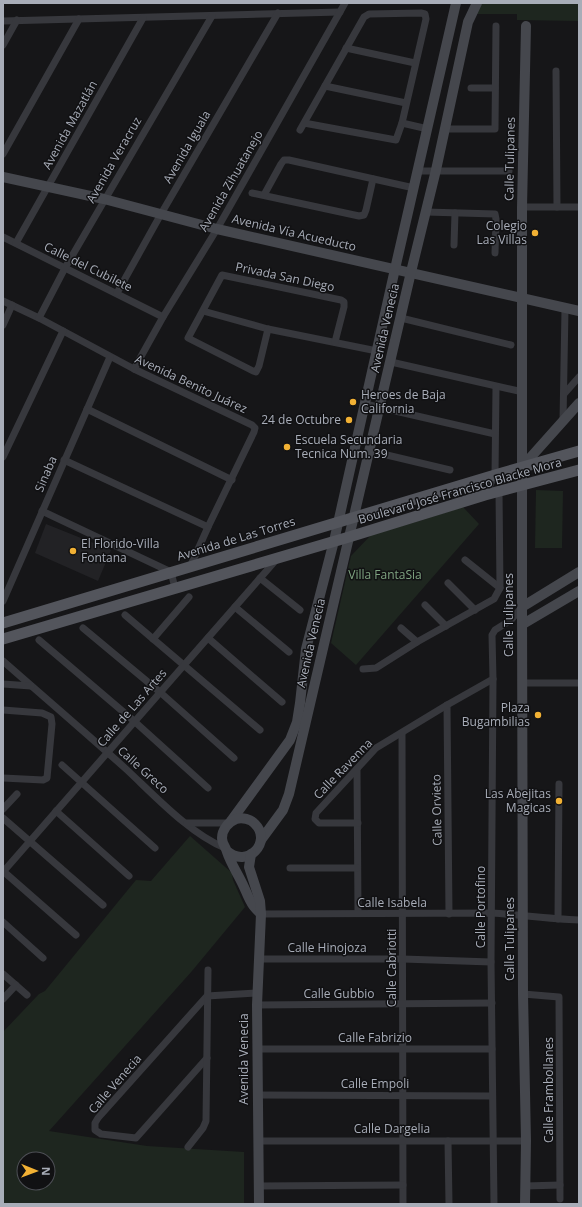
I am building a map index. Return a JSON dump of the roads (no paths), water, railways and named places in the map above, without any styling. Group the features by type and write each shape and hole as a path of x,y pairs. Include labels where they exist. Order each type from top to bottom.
{"main road":[{"name":"Avenida Venecia","path":"230,822 290,740 299,713 306,649 334,541 456,3"},
{"name":"Avenida Venecia","path":"261,840 282,810 289,794 436,170 468,22 477,3"},
{"name":"Calle Tulipanes","path":"525,1204 526,1141 523,994 522,207 526,26"},
{"name":"Avenida Vía Acueducto","path":"3,177 47,188 104,199 217,229 411,272 579,312"},
{"path":"522,467 579,404"},
{"name":"Boulevard José Francisco Blacke Mora","path":"338,522 579,451"},
{"name":"Boulevard José Francisco Blacke Mora","path":"334,541 485,495 579,470"},
{"name":"Avenida de Las Torres","path":"3,623 338,522"},
{"path":"3,639 334,541"},
{"path":"522,607 579,572"},
{"path":"523,624 579,592"},
{"path":"226,849 232,854 240,857 252,854 258,848 261,840 260,832 256,824 244,818 235,819 230,822 223,834 223,841 226,849 231,862 252,904 261,914"},
{"name":"Avenida Venecia","path":"252,854 249,867 260,901 261,914 257,1005 259,1204"}],"street":[{"name":"Avenida Zihuatanejo","path":"134,369 163,317 217,229 345,3"},
{"path":"3,21 340,12"},
{"name":"Avenida Iguala","path":"117,293 161,214 278,13"},
{"path":"300,130 346,48 367,15 425,14 426,19 398,138 394,141 304,123"},
{"name":"Avenida Veracruz","path":"39,318 104,199 212,16"},
{"name":"Avenida Mazatlán","path":"16,243 143,18"},
{"path":"3,154 79,19"},
{"path":"3,45 17,20"},
{"path":"445,129 495,129 496,26"},
{"path":"346,48 415,63"},
{"path":"556,71 558,207"},
{"path":"325,86 406,103"},
{"path":"471,88 495,88"},
{"path":"402,123 428,129"},
{"path":"264,195 284,160 414,188"},
{"path":"418,170 509,171"},
{"path":"252,193 359,216 364,215 366,210 373,179"},
{"path":"522,207 579,207"},
{"path":"426,212 495,214 495,253"},
{"path":"454,245 455,212"},
{"name":"Calle del Cubilete","path":"3,237 163,317"},
{"name":"Privada San Diego","path":"268,328 259,366 256,372 188,338 222,275 341,300 344,302 344,307 335,342"},
{"name":"Avenida Benito Juárez","path":"3,301 39,318 110,357 252,425 255,428 190,567"},
{"path":"3,325 12,305"},
{"path":"563,422 565,309"},
{"path":"203,311 268,328 377,352"},
{"path":"401,318 511,345"},
{"path":"3,457 63,331"},
{"name":"Sinaba","path":"3,601 110,357"},
{"path":"391,362 523,392"},
{"path":"564,394 579,377"},
{"path":"485,495 494,475 496,387"},
{"path":"365,404 495,434"},
{"path":"87,409 232,480"},
{"path":"370,451 450,470"},
{"path":"64,460 208,527"},
{"path":"363,669 376,668 417,642 494,599 500,588 498,492"},
{"path":"42,511 171,572 175,588"},
{"name":"Calle de Las Artes","path":"3,871 134,721 161,693 277,558"},
{"path":"465,560 500,588"},
{"path":"260,578 300,610"},
{"path":"448,583 475,610"},
{"path":"153,639 189,597"},
{"path":"425,605 446,626"},
{"path":"235,607 289,652"},
{"name":"Calle Portofino","path":"494,1204 491,962 492,635 494,630 510,620 522,607"},
{"path":"125,615 260,730"},
{"path":"510,620 523,624"},
{"path":"83,628 161,693 234,758"},
{"path":"401,628 417,642"},
{"path":"208,638 282,702"},
{"path":"39,640 134,721 208,788"},
{"name":"Calle Greco","path":"3,661 108,752 186,823 215,844 226,849"},
{"name":"Calle Ravenna","path":"358,823 319,823 315,819 316,812 376,748 493,679"},
{"path":"523,683 579,683"},
{"path":"3,684 32,686"},
{"name":"Calle Orvieto","path":"447,705 449,914"},
{"path":"3,710 42,713 51,717 52,724 47,778 43,780 3,778"},
{"name":"Calle Cabriotti","path":"402,732 403,1204"},
{"path":"62,765 155,848"},
{"path":"357,769 358,913"},
{"path":"558,919 559,784"},
{"path":"3,809 17,794"},
{"path":"56,811 129,876"},
{"path":"3,818 103,905"},
{"path":"186,823 230,822"},
{"path":"290,868 357,868"},
{"path":"3,871 76,935"},
{"name":"Calle Isabela","path":"261,914 492,913 579,920"},
{"path":"3,922 43,958"},
{"name":"Calle Hinojoza","path":"259,959 403,959 491,962"},
{"path":"188,1147 203,1128 206,1121 208,970"},
{"path":"3,974 27,994"},
{"path":"3,999 16,985"},
{"path":"207,996 258,993"},
{"name":"Calle Frambollanes","path":"523,994 560,996 560,1185"},
{"name":"Calle Venecia","path":"207,996 98,1118 95,1124 95,1130 101,1134 136,1138 207,1058"},
{"name":"Calle Gubbio","path":"257,1005 492,1003"},
{"name":"Calle Fabrizio","path":"257,1049 492,1049"},
{"name":"Calle Empoli","path":"258,1095 492,1096"},
{"name":"Calle Dargelia","path":"258,1141 526,1141"},
{"path":"448,1141 449,1204"},
{"path":"258,1186 403,1185"},
{"path":"525,1186 560,1185 560,1199"}],"place":[{"name":"Colegio Las Villas","path":"535,233"},
{"name":"Heroes de Baja California","path":"353,402"},
{"name":"24 de Octubre","path":"349,420"},
{"name":"Escuela Secundaria Tecnica Num. 39","path":"287,447"},
{"name":"El Florido-Villa Fontana","path":"73,551"},
{"name":"Plaza Bugambilias","path":"538,715"},
{"name":"Las Abejitas Magicas","path":"559,801"}],"park label":[{"name":"Villa FantaSia","path":"385,575"}]}
